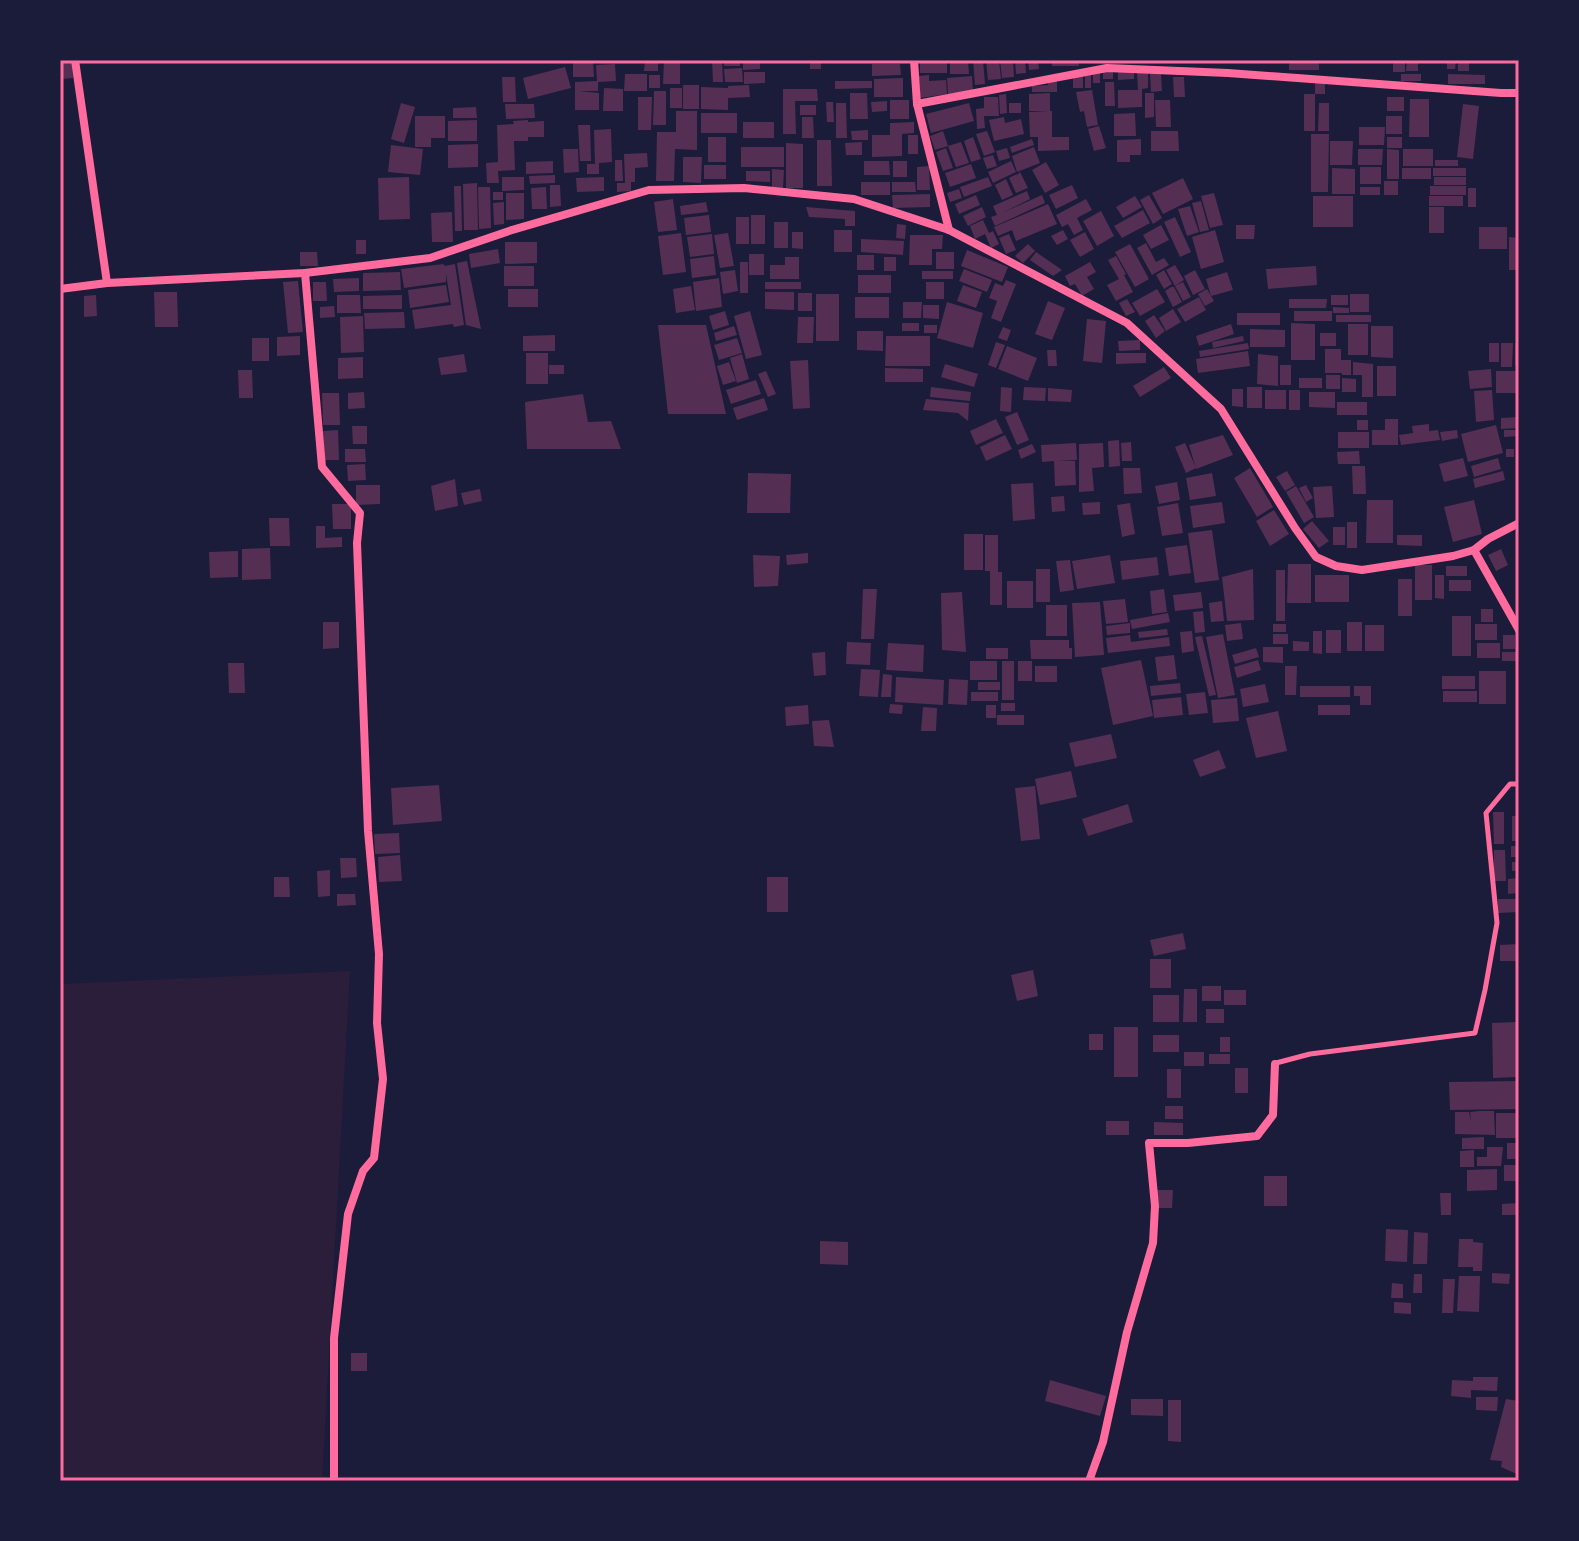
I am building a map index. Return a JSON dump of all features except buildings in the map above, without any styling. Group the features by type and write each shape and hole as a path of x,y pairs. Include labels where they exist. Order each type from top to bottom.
{"street":[{"path":"75,60 107,283"},
{"path":"914,60 917,104 949,230"},
{"path":"917,104 1107,68 1519,93"},
{"path":"60,289 107,283 305,273 430,258 649,190 744,188 854,199 949,230 1127,323 1221,409 1316,557 1336,566 1362,570 1453,556 1474,550 1519,523"},
{"path":"305,273 322,467 360,513 357,543 368,831 379,954 377,1023 383,1079 374,1158 363,1171 348,1214 334,1338 334,1481"},
{"path":"1474,550 1519,630"},
{"path":"1089,1481 1103,1442 1127,1332 1153,1243 1155,1206 1149,1143 1188,1143 1257,1136 1273,1115 1275,1064"}],"lane":[{"path":"1275,1064 1310,1054 1475,1033 1497,923 1486,813 1510,784 1519,784"}],"shaded area":[{"path":"350,971 322,1481 60,1481 60,984"}]}
